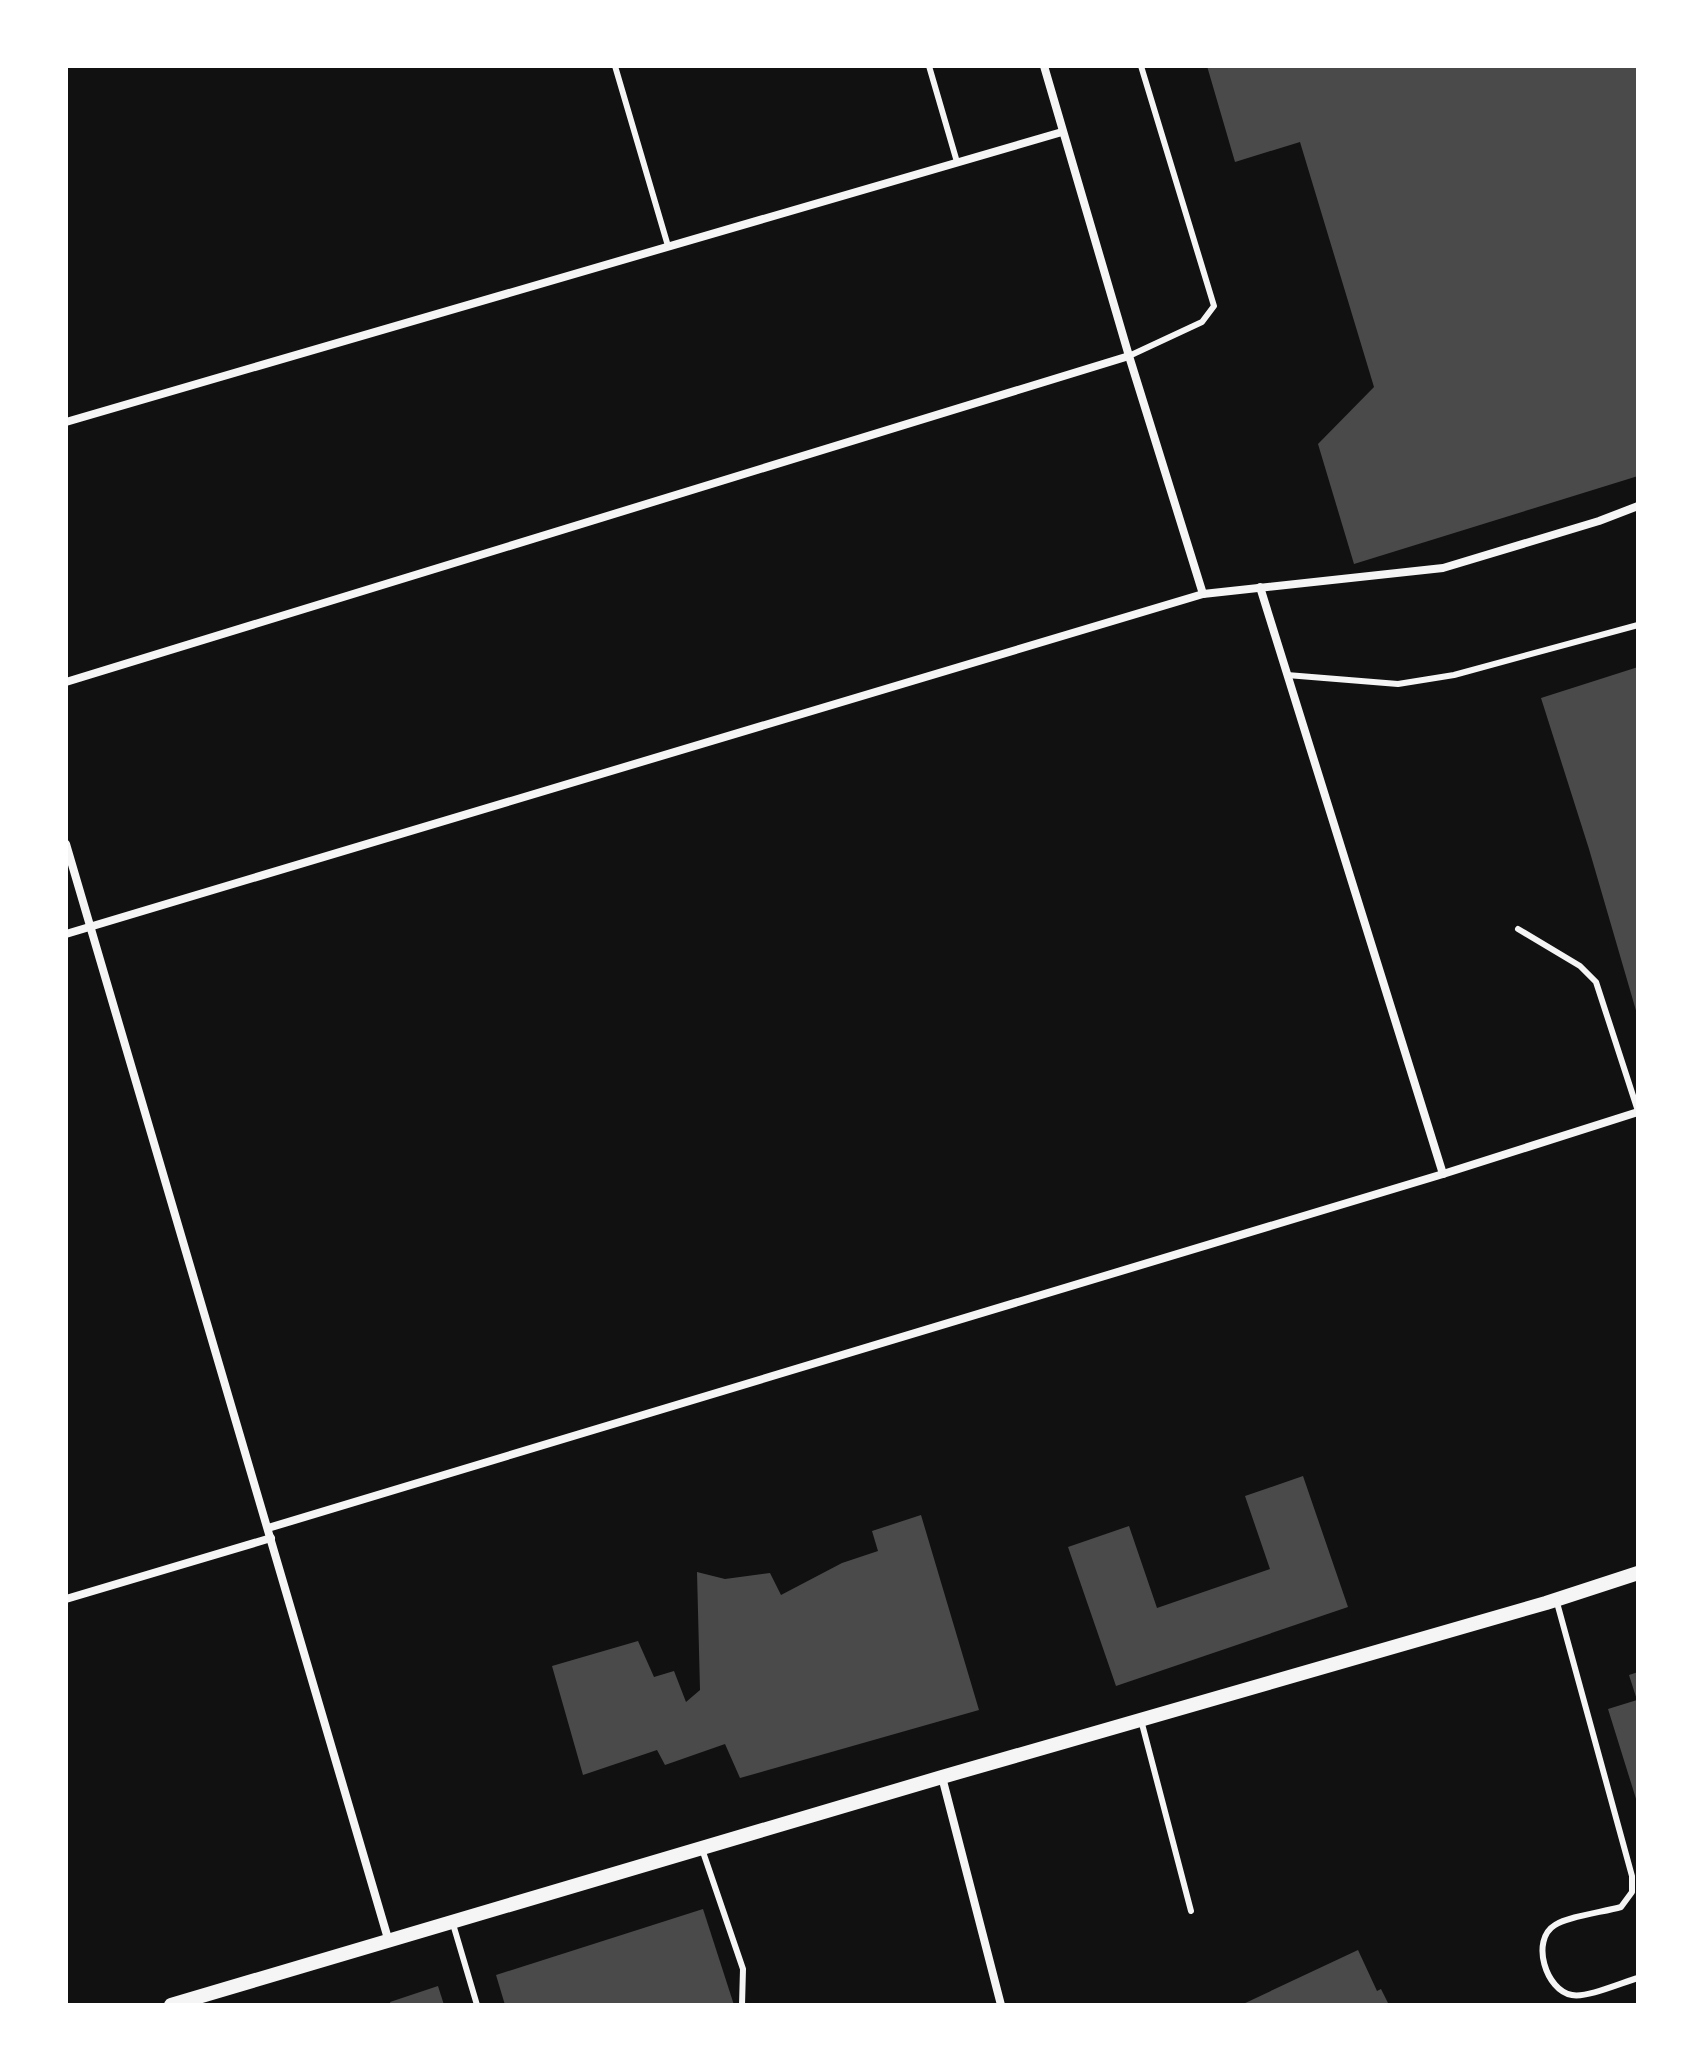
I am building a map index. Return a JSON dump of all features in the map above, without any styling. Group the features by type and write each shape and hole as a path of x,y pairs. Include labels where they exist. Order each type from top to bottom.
{"street":[{"path":"1044,66 1203,594"},
{"path":"66,422 1062,132"},
{"path":"66,682 1129,356"},
{"path":"66,934 1203,594 1443,568 1599,521 1638,506"},
{"path":"1260,587 1443,1174"},
{"path":"66,844 390,1942"},
{"path":"268,1528 1443,1174 1638,1111"},
{"path":"66,1599 271,1538"},
{"path":"171,2005 1638,1573"},
{"path":"942,1777 1001,2005"}],"lane":[{"path":"615,66 668,246"},
{"path":"929,66 957,162"},
{"path":"1129,356 1202,322 1214,306 1141,66"},
{"path":"1287,675 1398,684 1454,675 1638,625"},
{"path":"1518,929 1580,966 1596,982 1638,1111"},
{"path":"1556,1599 1632,1876 1632,1892 1621,1907 1555,1924 1546,1933 1541,1946 1553,1985 1563,1993 1577,1996 1638,1978"},
{"path":"1141,1720 1191,1911"},
{"path":"702,1849 743,1969 742,2005"},
{"path":"452,1923 477,2005"}],"building":[{"path":"1207,66 1636,66 1638,476 1354,564 1318,444 1374,387 1300,142 1235,162"},
{"path":"1638,667 1638,1014 1637,1014 1541,698"},
{"path":"1303,1476 1348,1607 1116,1686 1068,1547 1129,1526 1157,1608 1270,1569 1245,1496"},
{"path":"921,1515 979,1710 740,1778 725,1744 665,1765 657,1750 583,1775 552,1666 638,1641 654,1677 674,1671 686,1702 700,1690 697,1572 725,1579 770,1573 781,1595 842,1563 878,1551 872,1531"},
{"path":"1638,1672 1637,1802 1608,1709 1637,1700 1629,1675"},
{"path":"703,1909 734,2005 505,2005 496,1975"},
{"path":"1358,1950 1377,1991 1381,1989 1389,2005 1241,2005"},
{"path":"438,1986 444,2005 391,2005 390,2002"}]}
